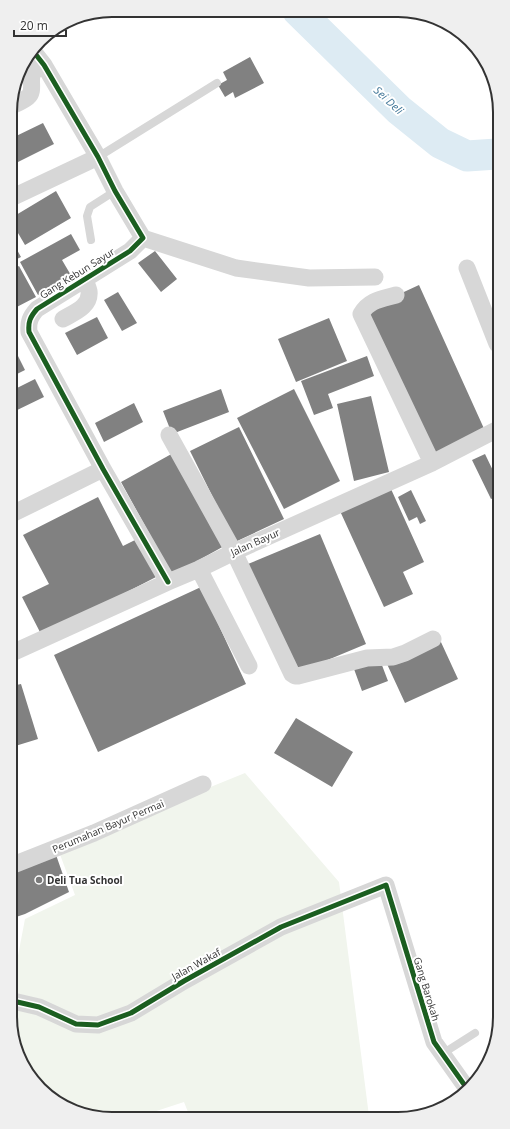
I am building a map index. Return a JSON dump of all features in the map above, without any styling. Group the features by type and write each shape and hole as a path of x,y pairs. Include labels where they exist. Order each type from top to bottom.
{"street":[{"path":"36,55 44,65 98,157 115,191 143,238 236,268 309,278 375,277"},
{"path":"18,103 28,97 32,86 32,77 34,72 44,65"},
{"path":"17,195 98,157"},
{"name":"Gang Kebun Sayur","path":"143,238 130,251 37,309 29,320 28,325 29,332 103,469 168,582"},
{"path":"467,268 493,334"},
{"path":"62,319 84,307 88,299 89,292 85,279"},
{"path":"396,295 371,303 365,307 361,314 432,463"},
{"name":"Jalan Bayur","path":"17,651 432,463 493,432"},
{"path":"169,435 234,552 292,674 295,676 366,658 393,657 405,653 433,639"},
{"path":"17,512 103,469"},
{"path":"199,569 249,666"},
{"name":"Perumahan Bayur Permai","path":"17,863 94,833 203,784"},
{"name":"Jalan Wakaf","path":"17,1002 39,1006 76,1024 98,1025 131,1013 184,981 281,927 386,885"},
{"name":"Gang Barokah","path":"386,885 434,1042 464,1085"}],"lane":[{"path":"98,157 217,83"},
{"path":"91,240 87,216 90,207 115,191"},
{"path":"442,1054 476,1033"}],"shaded area":[{"path":"245,773 339,882 368,1112 188,1112 184,1102 153,1112 112,1112 82,1107 70,1102 54,1092 37,1075 24,1053 20,1041 17,1017 17,961 25,919 75,895 58,849"}],"building":[{"path":"250,57 264,83 235,98 233,92 225,97 218,85 227,80 223,72"},
{"path":"43,123 54,144 17,162 17,136"},
{"path":"56,191 71,218 25,245 17,231 17,214"},
{"path":"71,234 80,250 62,260 72,277 38,295 20,262"},
{"path":"17,250 21,257 17,259"},
{"path":"155,251 177,279 161,292 138,263"},
{"path":"19,266 36,297 17,307 17,267"},
{"path":"419,285 486,433 432,458 365,310"},
{"path":"118,292 137,323 122,331 104,300"},
{"path":"97,317 108,338 77,355 65,333"},
{"path":"329,318 347,361 296,382 278,339"},
{"path":"17,354 25,370 17,374"},
{"path":"367,356 374,376 328,394 333,408 314,415 301,381"},
{"path":"35,379 44,397 17,410 17,388"},
{"path":"221,389 229,412 172,434 163,411"},
{"path":"294,389 340,481 284,509 237,418"},
{"path":"371,396 389,472 354,481 337,404"},
{"path":"134,403 143,422 104,442 95,423"},
{"path":"239,427 284,519 235,542 190,451"},
{"path":"175,452 226,545 172,575 121,482"},
{"path":"485,454 493,471 493,498 491,499 472,460"},
{"path":"391,489 424,562 403,572 413,594 384,607 340,511"},
{"path":"411,490 426,521 420,524 417,517 409,521 398,497"},
{"path":"98,497 123,546 137,539 156,577 42,636 22,597 49,584 23,535"},
{"path":"320,534 366,644 294,674 248,564"},
{"path":"201,587 246,684 98,752 54,655"},
{"path":"440,640 458,679 405,703 387,664"},
{"path":"380,660 388,681 362,691 354,669"},
{"path":"21,684 38,739 17,745 17,685"},
{"path":"296,718 353,752 332,787 274,753"},
{"name":"Deli Tua School","path":"55,852 69,892 17,917 17,866"}],"waterway":[{"name":"Sei Deli","path":"304,17 399,110 440,143 467,156 493,154"}],"cycle path":[{"path":"36,55 44,65 98,157 115,191 143,238 130,251 37,309 30,320 29,332 103,469 168,582"},
{"path":"17,1002 39,1007 76,1024 98,1025 131,1013 184,981 281,927 386,885 434,1042 464,1085"}],"place":[{"name":"Deli Tua School","path":"39,880"}]}
